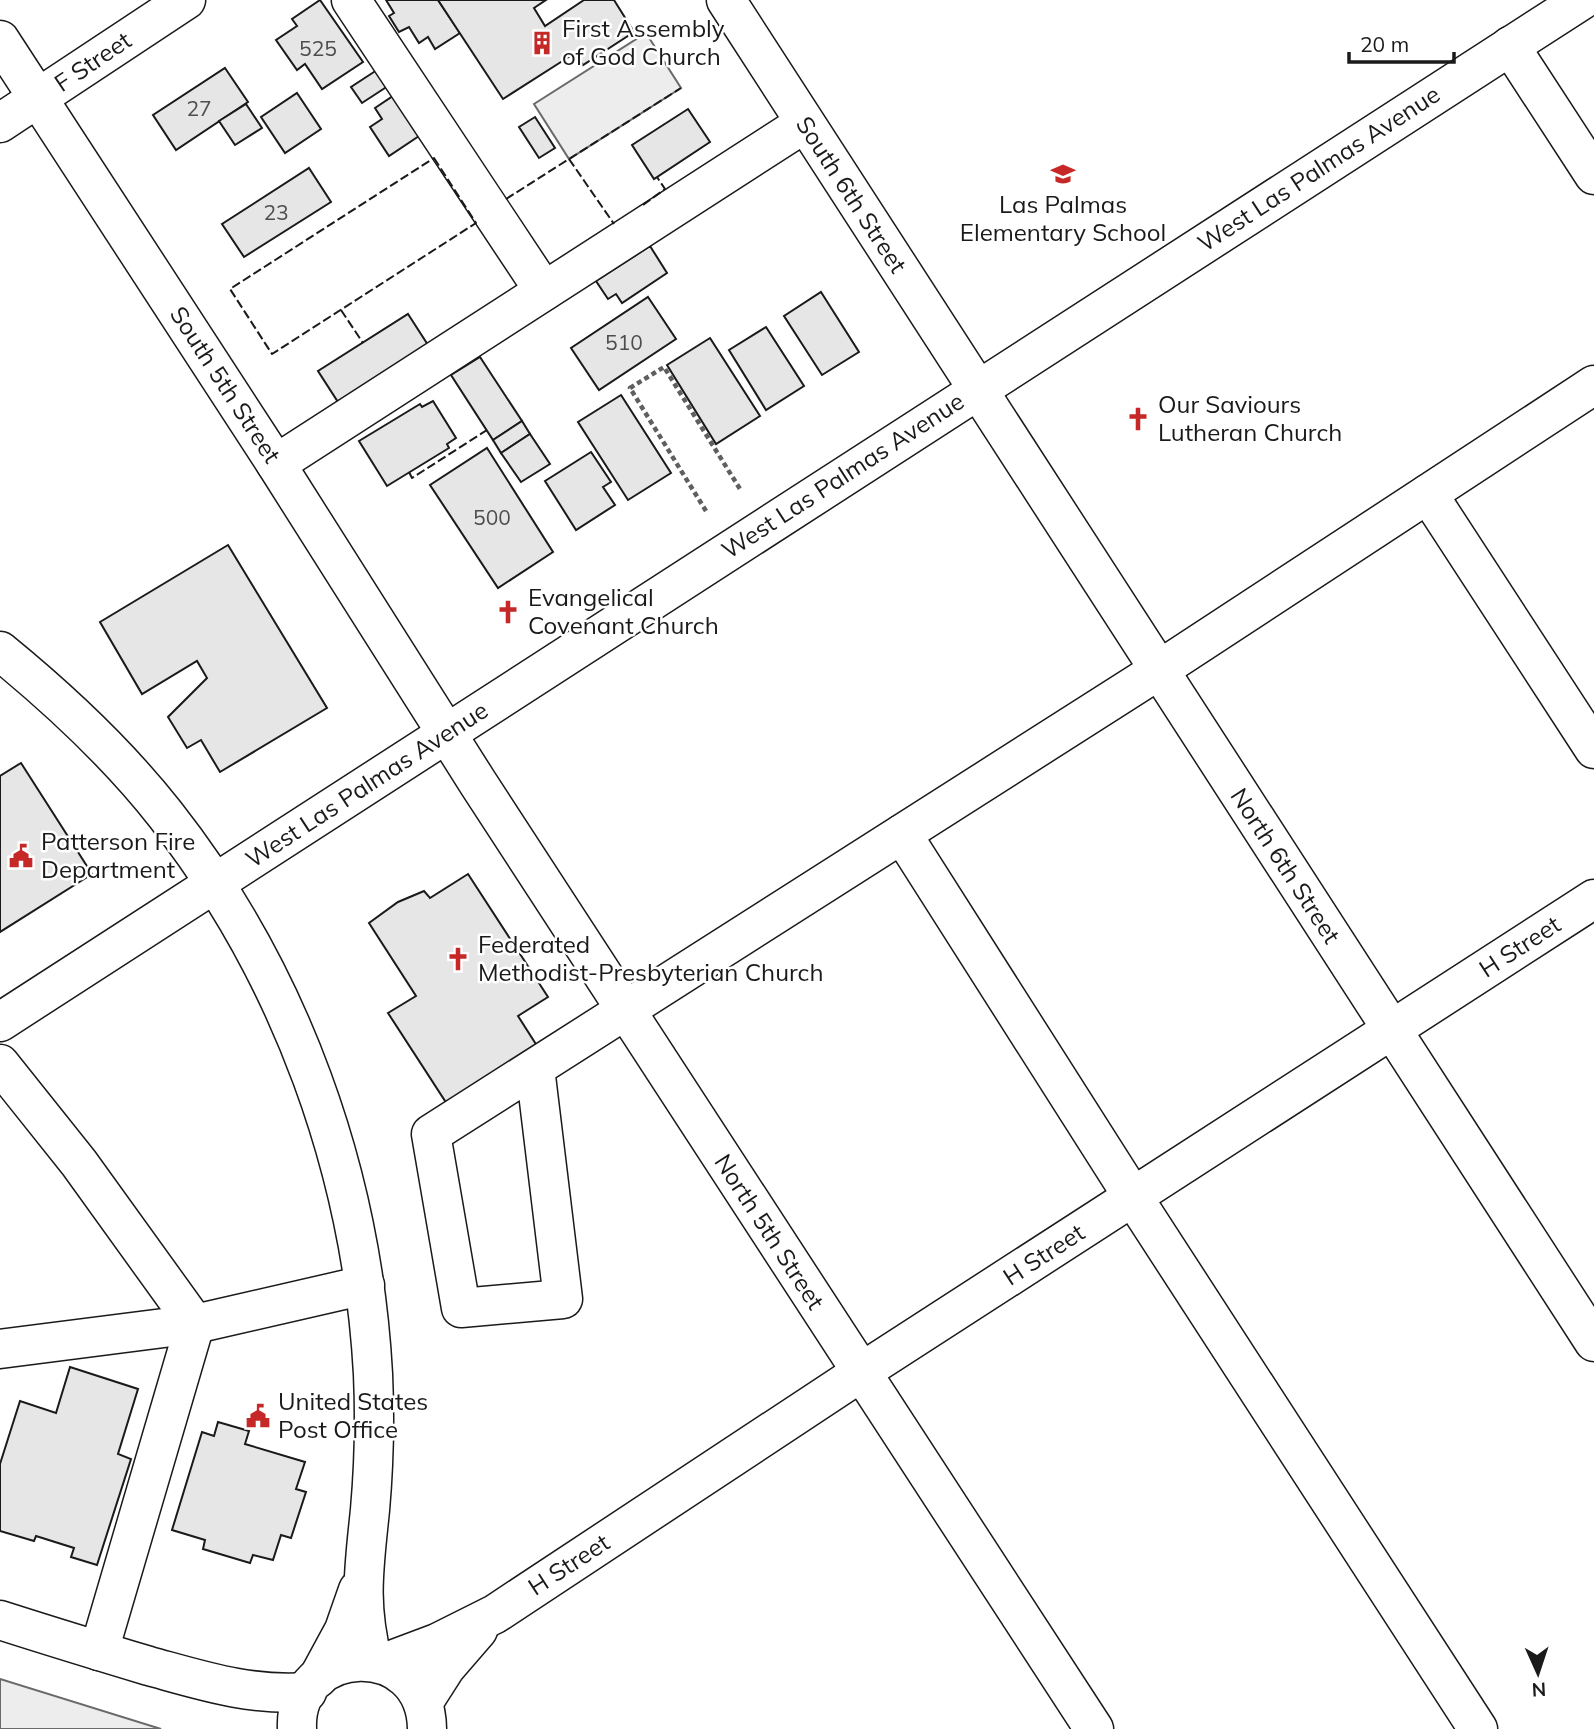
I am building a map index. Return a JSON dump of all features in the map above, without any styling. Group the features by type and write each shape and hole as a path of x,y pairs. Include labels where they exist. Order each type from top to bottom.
{"street":[{"name":"F Street","path":"0,123 186,0"},
{"path":"351,0 544,291"},
{"name":"South 6th Street","path":"726,0 977,390"},
{"name":"West Las Palmas Avenue","path":"0,1022 1581,0"},
{"name":"South 5th Street","path":"0,40 276,464 446,733"},
{"path":"1510,46 1594,175"},
{"path":"276,464 805,123"},
{"path":"535,1068 563,1299 461,1308 431,1134 1159,670 1594,385"},
{"name":"North 6th Street","path":"977,390 1594,1342"},
{"path":"1427,494 1594,749"},
{"path":"0,651 59,700 120,761 165,814 215,884 250,940 290,1023 326,1116 350,1199 365,1285 373,1372 374,1442 362,1574 363,1619 377,1663 397,1670 410,1681 429,1718"},
{"name":"North 5th Street","path":"446,733 1094,1729"},
{"path":"902,834 1133,1197 1478,1729"},
{"name":"H Street","path":"312,1685 331,1668 347,1662 377,1663 437,1643 495,1614 860,1373 1594,899"},
{"path":"0,1064 79,1163 195,1324"},
{"path":"0,1349 195,1324 365,1285"},
{"path":"99,1651 195,1324"},
{"path":"217,1685 260,1704 295,1729 300,1707 344,1630 362,1574"},
{"name":"H Street","path":"429,1718 455,1656 495,1614"},
{"path":"0,1620 217,1685 262,1693 312,1685"}],"path":[{"path":"706,511 630,388 664,367 740,489"}],"shaded area":[{"path":"646,33 681,88 569,159 534,104"},
{"path":"0,1679 161,1729 0,1729"}],"building":[{"path":"320,0 363,62 322,89 305,64 297,70 276,40 297,26 292,19"},
{"path":"386,0 438,0 460,33 435,49 428,37 419,43 409,27 399,32 389,16 394,13"},
{"name":"First Assembly of God Church","path":"438,0 546,0 534,8 545,26 584,0 614,0 634,32 583,65 575,53 503,99"},
{"path":"225,68 248,102 176,150 153,115"},
{"path":"380,68 391,84 362,103 351,87"},
{"path":"297,93 321,129 285,153 261,117"},
{"path":"393,96 419,136 389,156 370,127 382,119 375,108"},
{"path":"246,104 262,128 235,145 219,121"},
{"path":"688,109 710,142 654,179 632,145"},
{"path":"535,117 555,148 539,158 519,127"},
{"path":"309,168 331,202 244,257 222,224"},
{"path":"650,246 667,273 622,303 616,294 608,299 596,281"},
{"path":"821,292 859,352 822,375 784,316"},
{"path":"648,297 676,339 599,390 571,348"},
{"path":"408,314 428,345 338,402 318,371"},
{"path":"766,327 804,386 766,410 729,350"},
{"path":"710,338 760,416 716,444 667,365"},
{"path":"480,357 522,421 493,440 451,375"},
{"path":"621,395 671,473 628,500 578,422"},
{"path":"433,401 456,438 447,444 449,448 387,486 359,441 420,404 422,407"},
{"path":"522,421 530,434 501,453 493,440"},
{"path":"530,434 550,464 521,482 501,453"},
{"path":"487,448 553,552 498,588 430,485"},
{"path":"591,452 611,482 603,487 615,505 576,530 545,481"},
{"path":"228,545 327,708 220,772 201,740 187,748 168,717 207,678 197,661 142,694 100,622"},
{"path":"21,763 92,874 0,932 0,776"},
{"name":"Federated Methodist-Presbyterian Church","path":"468,874 548,997 518,1016 539,1049 449,1107 388,1013 416,996 369,923 398,902 424,891 430,898"},
{"path":"70,1367 138,1389 118,1454 131,1459 97,1565 71,1557 74,1548 36,1536 34,1541 0,1531 0,1464 20,1401 56,1413"},
{"path":"218,1422 249,1431 245,1444 305,1462 296,1489 306,1492 291,1538 281,1535 273,1560 253,1555 250,1563 203,1549 205,1540 172,1530 202,1432 214,1436"}],"fence":[{"path":"506,199 681,88"},
{"path":"434,158 476,223 272,354 230,289 434,158"},
{"path":"569,159 614,224"},
{"path":"643,205 665,189 657,177"},
{"path":"341,310 363,343"},
{"path":"409,472 412,478 487,430"}],"place":[{"name":"First Assembly of God Church","path":"542,43"},
{"name":"Las Palmas Elementary School","path":"1063,174"},
{"name":"Our Saviours Lutheran Church","path":"1138,419"},
{"name":"Evangelical Covenant Church","path":"508,612"},
{"name":"Patterson Fire Department","path":"21,856"},
{"name":"Federated Methodist-Presbyterian Church","path":"458,959"},
{"name":"United States Post Office","path":"258,1416"}]}
